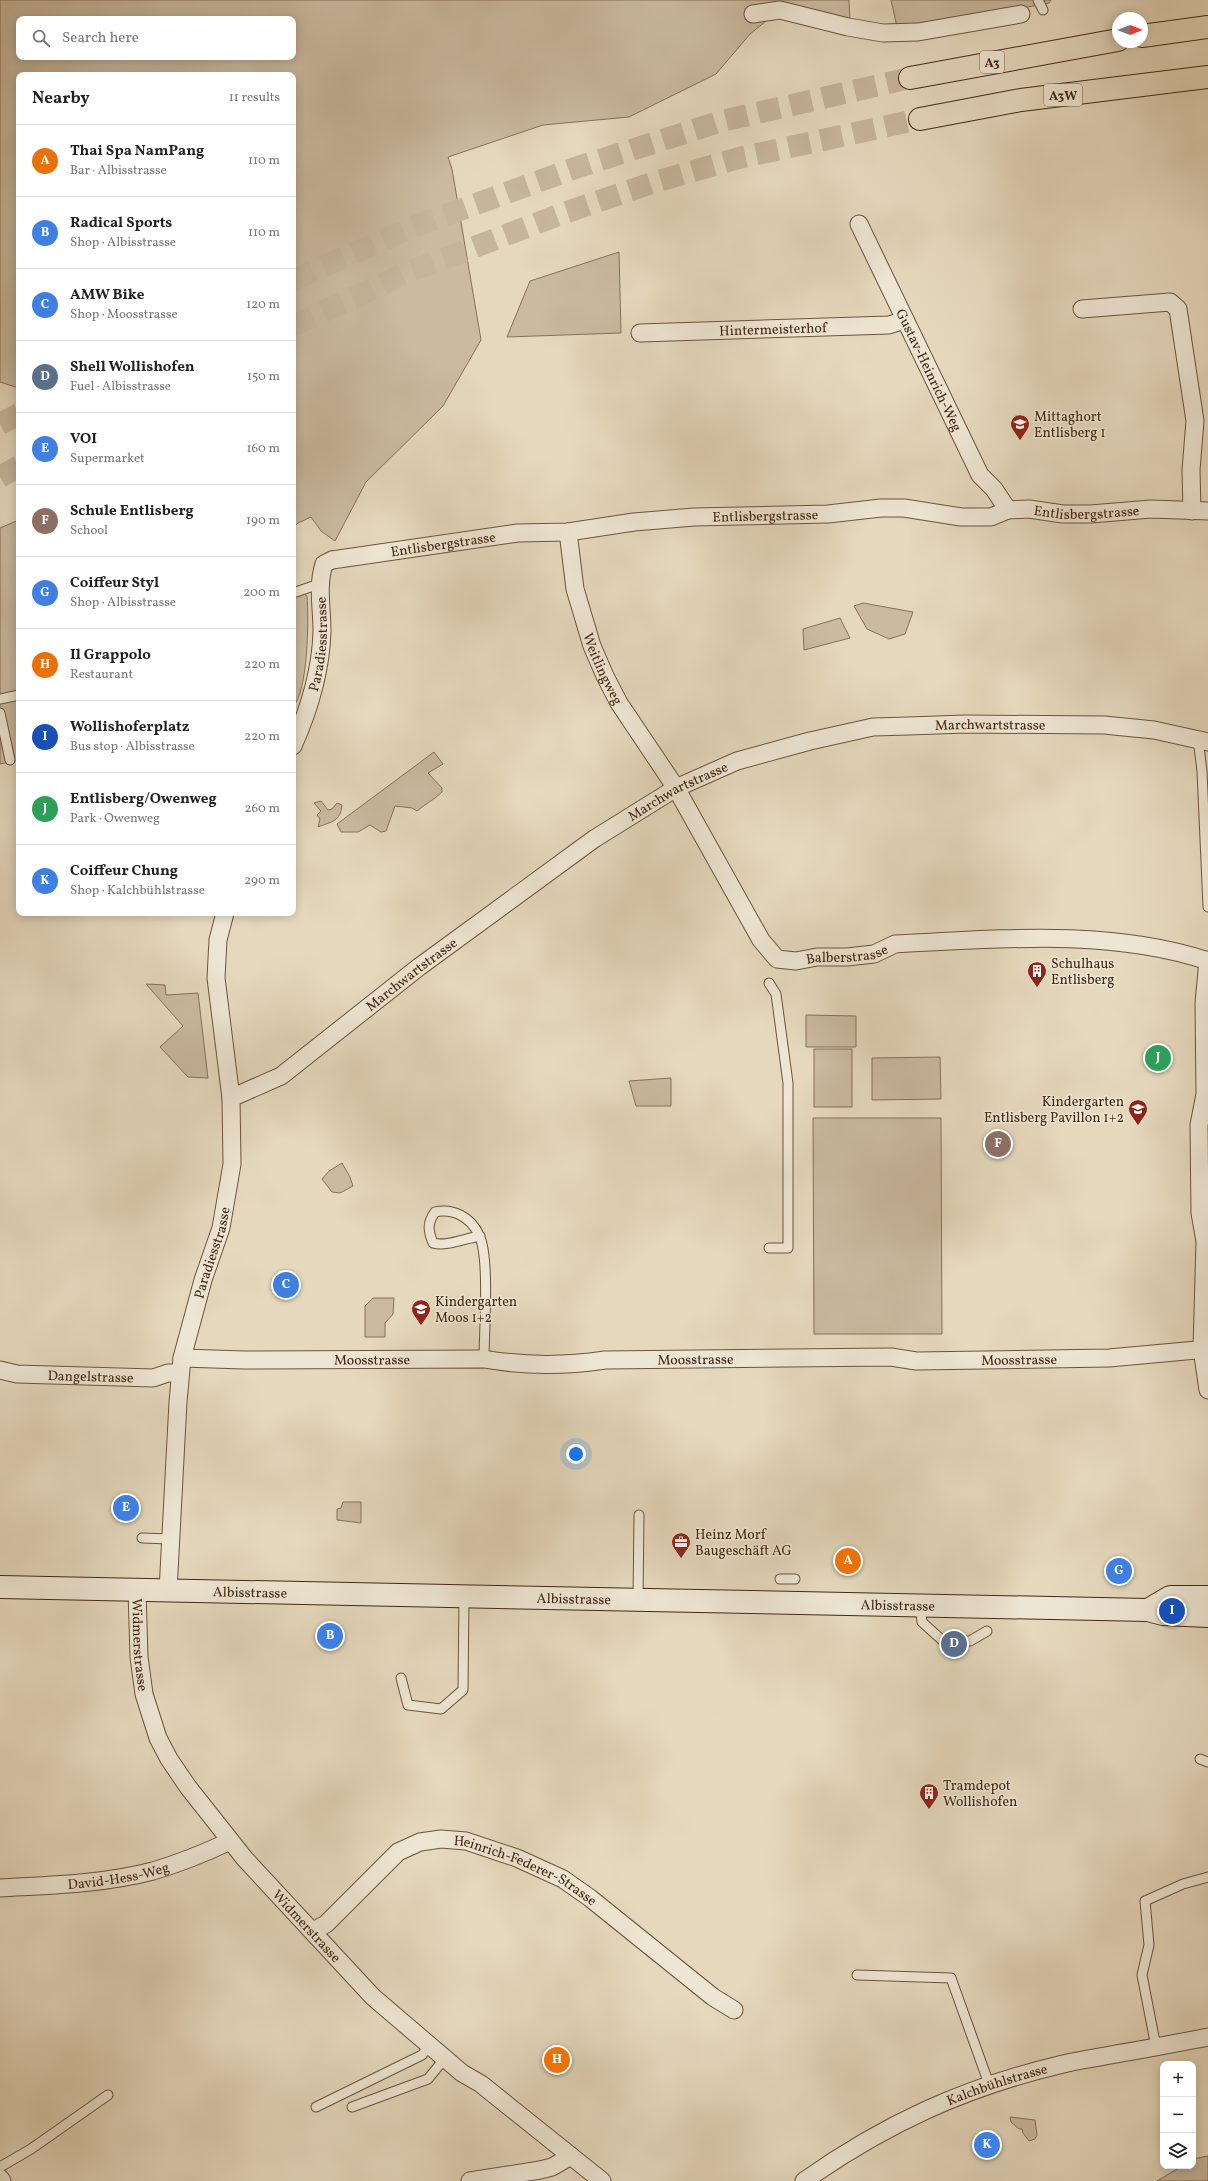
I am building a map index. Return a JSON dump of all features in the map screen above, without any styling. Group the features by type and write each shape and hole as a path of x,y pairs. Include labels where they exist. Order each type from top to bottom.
{"highway":[{"path":"1148,35 1208,26"},
{"name":"A3","path":"910,78 1112,41"},
{"name":"A3W","path":"920,119 1021,100 1208,77"}],"main road":[{"name":"Albisstrasse","path":"0,1588 1148,1610 1163,1614 1208,1616"},
{"path":"1148,1610 1170,1597 1208,1597"}],"street":[{"path":"753,14 780,10 848,27 883,33 938,30 1021,14"},
{"name":"Gustav-Heinrich-Weg","path":"859,224 980,475 994,489 1008,510"},
{"path":"1082,309 1170,302 1178,309 1195,421 1191,470 1200,511"},
{"name":"Hintermeisterhof","path":"640,333 889,325 905,320"},
{"name":"Entlisbergstrasse","path":"324,564 332,560 518,533 568,532 634,522 694,517 828,514 881,508 904,508 961,517 991,517 1008,510 1032,508 1063,514 1091,514 1151,509 1200,511"},
{"name":"Weitlingweg","path":"568,532 575,589 590,639 605,676 619,703 676,788"},
{"name":"Paradiesstrasse","path":"296,738 309,705 317,669 322,632 319,584 324,564"},
{"name":"Marchwartstrasse","path":"232,1098 281,1076 419,967 594,839 676,788 737,761 810,741 873,727 965,724 1104,725 1154,730 1203,741"},
{"name":"Balberstrasse","path":"676,788 761,940 777,959 796,961 817,957 847,957 874,954 895,944 1058,938 1135,945 1185,954 1208,961"},
{"name":"Paradiesstrasse","path":"168,1591 181,1365 203,1280 221,1228 232,1164 232,1098 216,978 218,940 224,916"},
{"path":"1208,961 1204,1003 1205,1094 1199,1125 1200,1214 1205,1241 1205,1349 1208,1390"},
{"name":"Moosstrasse","path":"181,1365 244,1360 484,1359 512,1364 562,1364 605,1360 796,1357 891,1357 916,1361 990,1360 1109,1358 1205,1349"},
{"name":"Dangelstrasse","path":"0,1370 17,1374 153,1378 168,1373 181,1365"},
{"name":"Widmerstrasse","path":"137,1590 136,1617 141,1678 153,1726 172,1765 230,1841 373,1997 430,2046 602,2181"},
{"name":"Heinrich-Federer-Strasse","path":"313,1931 326,1924 398,1852 420,1842 441,1839 466,1841 517,1858 563,1879 590,1898 713,1997 734,2010"},
{"name":"David-Hess-Weg","path":"0,1888 78,1883 152,1871 196,1857 230,1841"},
{"name":"Kalchbühlstrasse","path":"804,2181 836,2158 903,2120 952,2098 989,2084 1060,2064 1208,2036"},
{"path":"470,2181 540,2170 552,2167 571,2156"}],"lane":[{"path":"296,591 319,584"},
{"path":"0,699 16,696"},
{"path":"0,713 10,760"},
{"path":"1203,741 1202,771 1208,907"},
{"path":"1208,955 1208,961"},
{"path":"768,983 776,994 787,1076 790,1115 788,1248 769,1248"},
{"path":"480,1236 465,1238 441,1245 433,1243 429,1234 429,1220 435,1212 445,1210 458,1213 473,1224 480,1236 484,1265 484,1359"},
{"path":"638,1600 639,1515"},
{"path":"142,1538 170,1539"},
{"path":"780,1579 795,1579"},
{"path":"401,1678 408,1705 441,1709 463,1690 464,1596"},
{"path":"920,1605 922,1622 944,1641 970,1641 987,1631"},
{"path":"1156,2047 1142,1975 1149,1945 1145,1901 1183,1884 1208,1876"},
{"path":"857,1975 951,1978 989,2084"},
{"path":"316,2107 422,2055 430,2046"},
{"path":"352,2107 428,2079 445,2058"},
{"path":"0,2167 30,2149 108,2095"}],"shaded area":[{"path":"0,0 849,0 850,21 782,8 750,34 716,74 629,117 543,125 448,157 452,169 481,340 443,406 366,482 335,541 321,531 311,517 296,525 296,72 16,72 16,387 0,382"},
{"path":"891,0 1051,0 1049,3 946,22 897,27"},
{"path":"619,252 621,333 507,337 530,281"},
{"path":"16,521 16,761 0,764 0,528"},
{"path":"302,593 307,596 308,620 305,671 302,686 296,701 296,597"},
{"path":"863,603 913,612 905,634 889,639 867,629 854,606"},
{"path":"840,618 850,638 804,650 803,629"},
{"path":"434,752 443,764 428,773 442,788 442,792 439,795 417,811 412,808 395,806 386,831 381,832 370,825 358,832 341,832 337,824"},
{"path":"321,801 328,810 332,809 337,803 342,805 340,815 335,820 318,827 320,819 317,815 321,811 314,803"},
{"path":"146,984 165,985 166,995 198,993 208,1078 188,1077 160,1047 183,1026"},
{"path":"806,1015 856,1016 856,1047 806,1047"},
{"path":"814,1049 852,1049 852,1107 814,1107"},
{"path":"940,1057 941,1099 872,1100 872,1058"},
{"path":"671,1078 671,1106 636,1106 629,1081"},
{"path":"813,1118 941,1118 942,1334 814,1334"},
{"path":"342,1163 353,1186 340,1193 332,1192 322,1179 329,1171"},
{"path":"373,1298 394,1298 393,1314 385,1323 385,1337 365,1337 365,1306"},
{"path":"343,1502 361,1502 361,1523 337,1520 337,1509 341,1508"},
{"path":"1010,2117 1035,2120 1037,2135 1035,2139 1029,2141 1022,2129 1019,2129 1011,2122"},
{"path":"1208,2156 1208,2181 1157,2181 1177,2169 1196,2169 1196,2158"}],"tunnel":[{"path":"296,279 413,227 578,167 722,121 910,78"},
{"path":"296,325 406,273 564,213 655,182 739,158 920,119"},
{"path":"0,424 16,416"},
{"path":"0,477 16,468"}],"place":[{"name":"Mittaghort Entlisberg 1","path":"1020,441"},
{"name":"Schulhaus Entlisberg","path":"1037,988"},
{"name":"Entlisberg/Owenweg","path":"1158,1058"},
{"name":"Kindergarten Entlisberg Pavillon 1+2","path":"1138,1126"},
{"name":"Schule Entlisberg","path":"998,1144"},
{"name":"AMW Bike","path":"286,1285"},
{"name":"Kindergarten Moos 1+2","path":"421,1326"},
{"name":"VOI","path":"126,1508"},
{"name":"Heinz Morf Baugeschäft AG","path":"681,1559"},
{"name":"Thai Spa NamPang","path":"848,1561"},
{"name":"Coiffeur Styl","path":"1119,1571"},
{"name":"Wollishoferplatz","path":"1172,1611"},
{"name":"Radical Sports","path":"330,1636"},
{"name":"Shell Wollishofen","path":"954,1644"},
{"name":"Tramdepot Wollishofen","path":"929,1810"},
{"name":"Il Grappolo","path":"557,2060"},
{"name":"Coiffeur Chung","path":"987,2145"}]}
